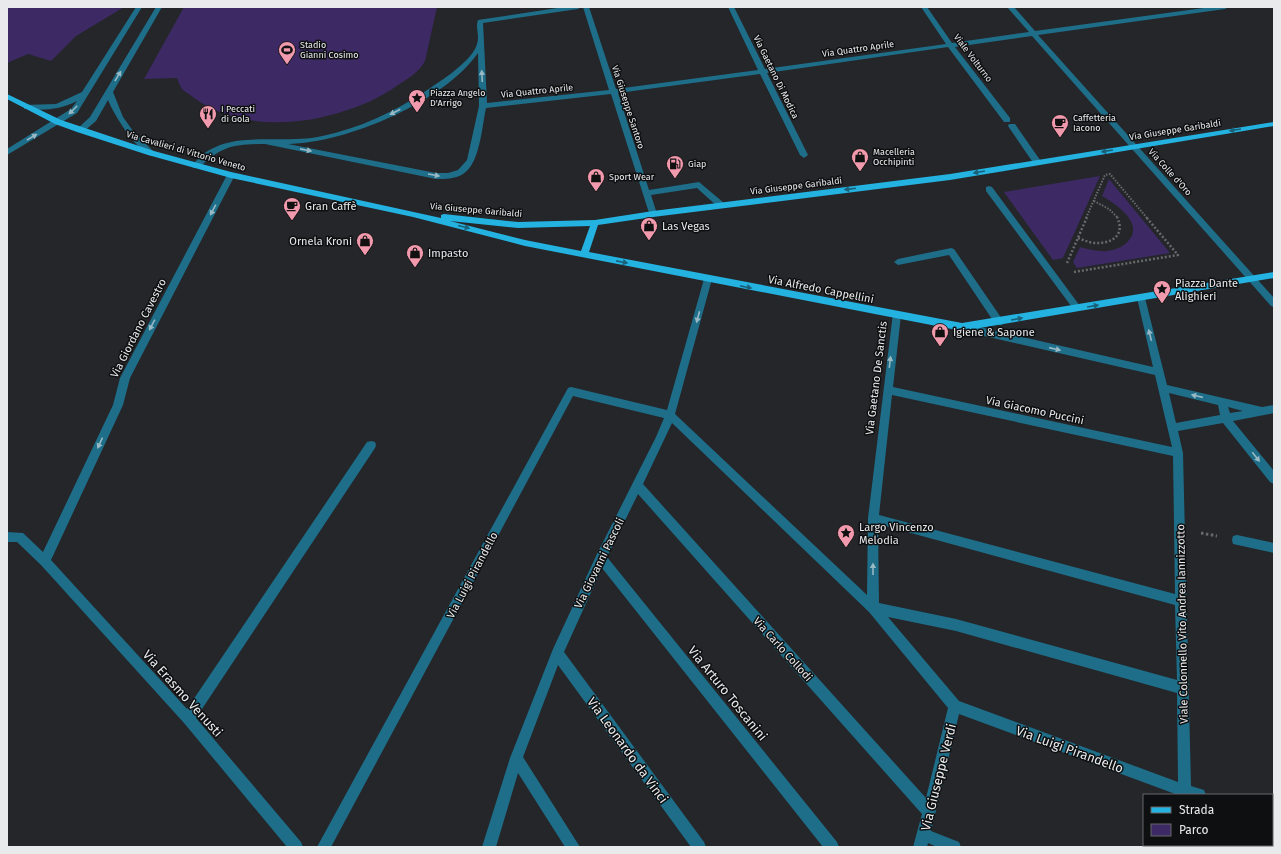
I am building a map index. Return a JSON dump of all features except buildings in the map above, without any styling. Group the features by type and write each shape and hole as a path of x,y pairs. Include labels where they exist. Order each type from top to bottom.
{"main road":[{"name":"Via Cavalieri di Vittorio Veneto","path":"7,96 58,122 196,166 231,175 413,214"},
{"name":"Via Giuseppe Garibaldi","path":"413,214 518,225 595,223 721,205 950,177 1274,124"},
{"name":"Via Alfredo Cappellini","path":"413,214 525,243 962,328 1251,279"},
{"path":"584,254 595,223"},
{"path":"1251,279 1274,276"}],"street":[{"path":"7,152 74,111 139,7"},
{"path":"80,130 93,119 159,7"},
{"path":"268,143 436,176 448,176 461,172 471,161 483,106 480,21 578,7"},
{"name":"Via Giuseppe Santoro","path":"586,7 612,92 653,214"},
{"name":"Via Gaetano Di Modica","path":"731,7 804,155"},
{"name":"Viale Volturno","path":"924,7 950,46 1007,120"},
{"name":"Via Colle d'Oro","path":"1010,7 1274,304"},
{"name":"Via Quattro Aprile","path":"483,106 612,92 1225,7"},
{"path":"196,166 206,156 225,145 236,143 305,141 337,136 374,122 418,99 453,76 466,64 480,45"},
{"path":"27,107 45,109 57,107 71,102 89,89"},
{"path":"109,91 111,102 131,134 151,152"},
{"path":"1012,126 1037,162"},
{"name":"Via Giordano Cavestro","path":"44,560 118,404 125,378 231,175"},
{"path":"646,193 699,185 721,205"},
{"path":"989,189 1077,308"},
{"path":"898,262 951,251 999,322"},
{"name":"Via Giovanni Pascoli","path":"489,847 516,758 557,653 600,558 661,438 670,415 678,393 708,279"},
{"name":"Viale Colonnello Vito Andrea Iannizzotto","path":"1141,298 1178,453 1185,793"},
{"name":"Via Gaetano De Sanctis","path":"873,608 873,518 896,315"},
{"path":"962,328 1159,372"},
{"path":"1163,388 1263,411"},
{"name":"Via Giacomo Puccini","path":"887,390 1178,453"},
{"name":"Via Luigi Pirandello","path":"324,847 571,392 670,415"},
{"path":"1222,401 1226,419 1274,480"},
{"path":"1172,428 1274,409"},
{"path":"670,415 873,608 955,706"},
{"path":"188,719 371,445"},
{"name":"Via Carlo Collodi","path":"637,485 929,812"},
{"path":"873,518 1182,601"},
{"name":"Via Erasmo Venusti","path":"7,537 19,537 44,560 188,719 296,847"},
{"path":"1237,540 1274,548"},
{"name":"Via Arturo Toscanini","path":"600,558 832,847"},
{"path":"873,608 956,624 1182,688"},
{"name":"Via Leonardo da Vinci","path":"557,653 699,847"},
{"name":"Via Luigi Pirandello","path":"955,706 1185,793"},
{"name":"Via Giuseppe Verdi","path":"922,841 955,706"},
{"path":"516,758 574,847"},
{"path":"922,841 954,847"}],"path":[{"path":"1058,283 1105,175 1110,174 1178,255 1062,275"},
{"path":"1078,238 1101,243 1110,242 1120,234 1122,228 1116,214 1109,208 1094,201"},
{"path":"1180,528 1237,540"}],"green space":[{"path":"7,7 124,7 76,36 51,61 28,54 7,63"},
{"name":"Stadio Gianni Cosimo","path":"184,7 437,7 425,61 417,72 410,77 369,102 338,113 302,121 264,122 227,115 210,108 182,89 177,78 144,79"},
{"path":"1100,176 1063,258 1053,260 1004,192"},
{"path":"1109,179 1170,253 1077,268 1073,262 1080,247 1100,251 1113,250 1125,245 1133,234 1133,227 1126,214 1114,203 1102,196"}],"place":[{"name":"Stadio Gianni Cosimo","path":"287,65"},
{"name":"Piazza Angelo D'Arrigo","path":"417,113"},
{"name":"I Peccati di Gola","path":"208,129"},
{"name":"Caffetteria Iacono","path":"1060,138"},
{"name":"Macelleria Occhipinti","path":"860,172"},
{"name":"Giap","path":"675,179"},
{"name":"Sport Wear","path":"596,192"},
{"name":"Gran Caffè","path":"292,221"},
{"name":"Las Vegas","path":"649,241"},
{"name":"Ornela Kroni","path":"365,256"},
{"name":"Impasto","path":"415,268"},
{"name":"Piazza Dante Alighieri","path":"1162,304"},
{"name":"Igiene & Sapone","path":"940,347"},
{"name":"Largo Vincenzo Melodia","path":"846,548"}]}
